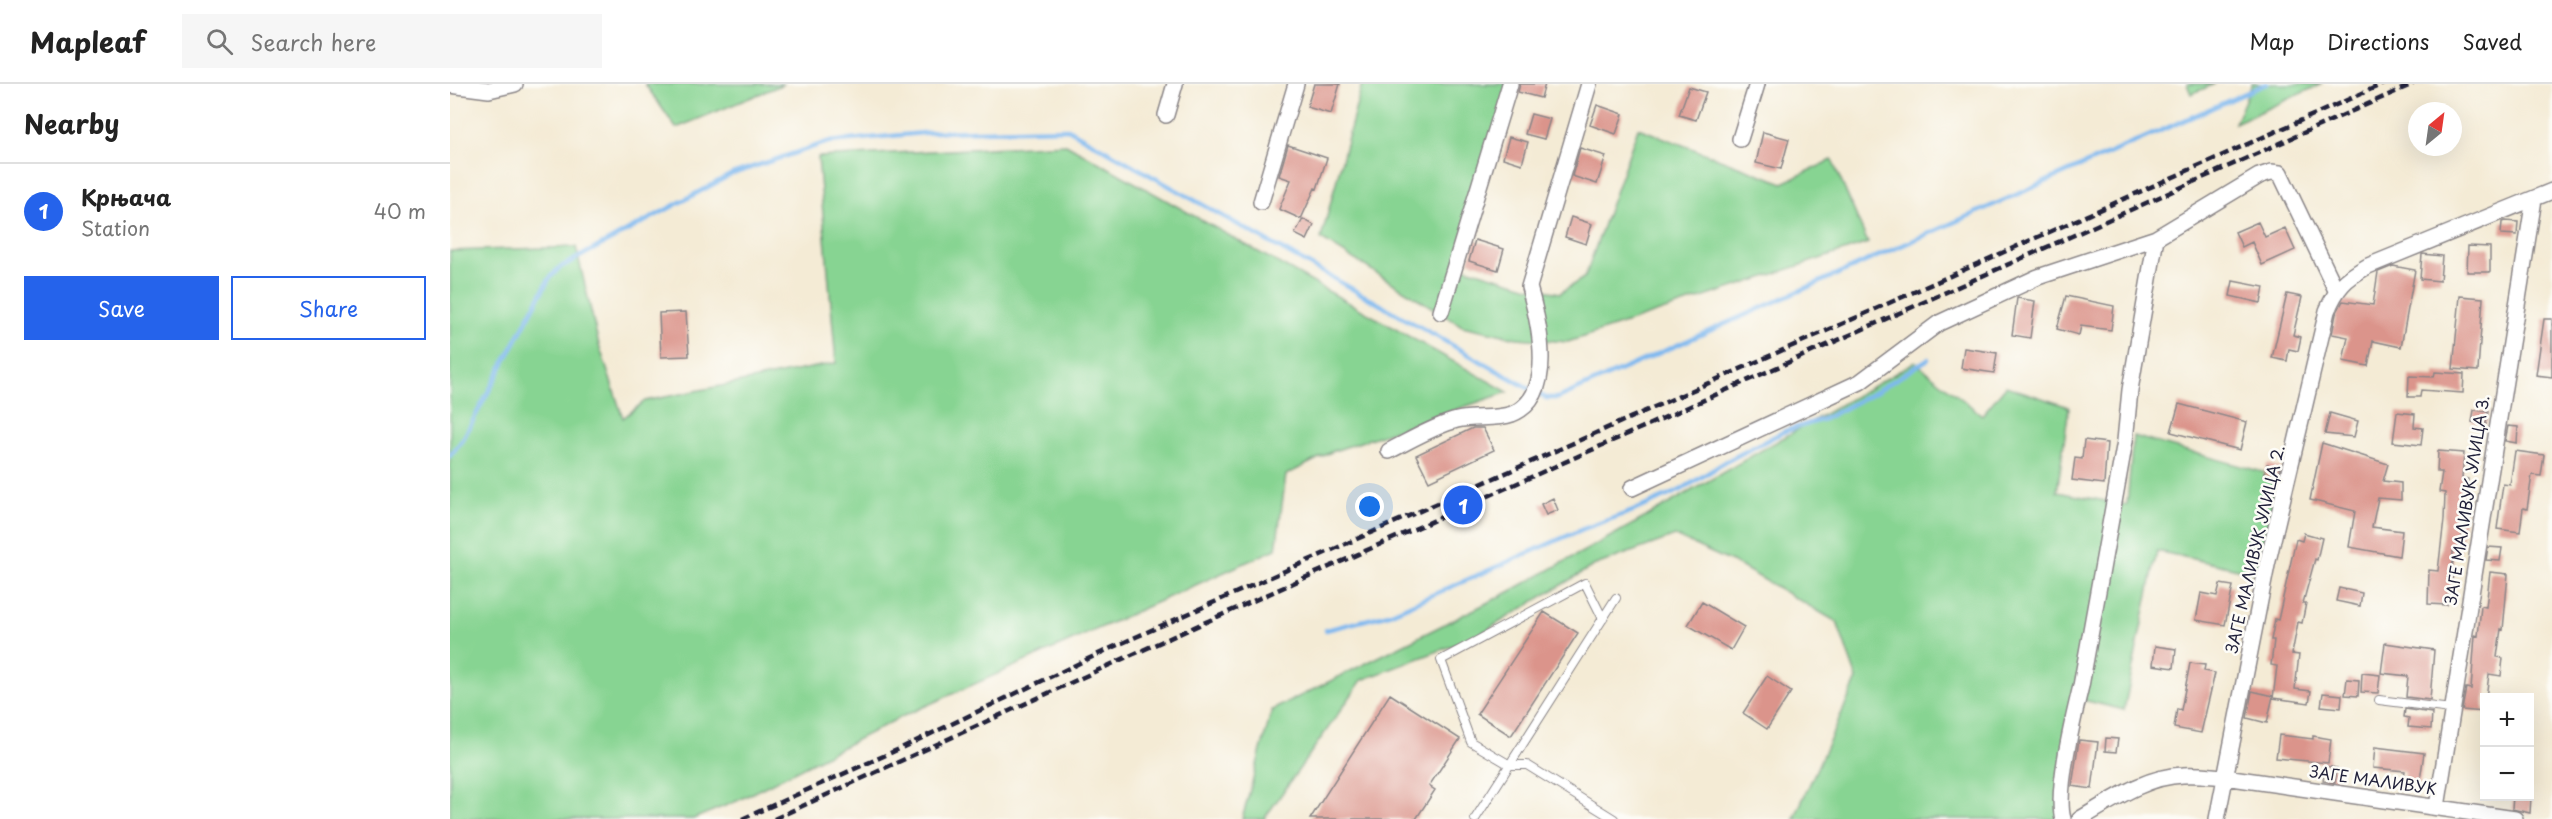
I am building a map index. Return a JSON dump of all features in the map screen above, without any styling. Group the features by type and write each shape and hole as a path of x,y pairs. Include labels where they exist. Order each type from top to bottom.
{"street":[{"path":"450,85 489,90 515,84"},
{"path":"1166,115 1175,84"},
{"path":"1261,202 1296,84"},
{"path":"1441,312 1510,84"},
{"path":"1389,451 1456,420 1510,415 1523,408 1530,400 1538,380 1541,352 1538,321 1529,287 1588,84"},
{"path":"1740,139 1757,84"},
{"path":"1632,488 1860,382 1939,323 2038,277 2156,238 2259,176 2271,172 2280,173 2336,290 2352,275 2368,266 2552,191"},
{"name":"ЗАГЕ МАЛИВУК УЛИЦА 3.","path":"2437,807 2534,199"},
{"path":"2062,819 2062,794 2072,725 2125,441 2130,390 2156,238"},
{"name":"ЗАГЕ МАЛИВУК УЛИЦА 2.","path":"2217,819 2267,565 2327,311 2336,290"},
{"name":"ЗАГЕ МАЛИВУК","path":"2080,819 2124,794 2158,779 2182,775 2225,777 2515,819"}],"lane":[{"path":"1603,619 1585,584 1441,660 1471,742 1510,765 1527,765 1614,819"},
{"path":"1475,819 1616,598"},
{"path":"2379,700 2451,709"}],"green space":[{"path":"645,84 784,84 676,128"},
{"path":"1362,84 1510,84 1456,265 1529,287 1560,293 1585,277 1638,128 1783,183 1832,160 1868,243 1568,342 1517,338 1462,326 1321,239"},
{"path":"2187,84 2215,84 2191,94"},
{"path":"2252,84 2322,84 2235,123"},
{"path":"1066,144 1508,392 1331,452 1286,475 1276,549 901,717 737,801 693,819 450,819 450,251 576,247 599,345 623,418 645,401 836,363 818,157"},
{"path":"1915,362 1982,415 2006,386 2069,407 2057,492 2127,505 2133,436 2288,479 2265,575 2157,551 2124,710 2079,699 2063,819 1794,819 1857,679 1837,622 1740,566 1675,536 1593,566 1475,637 1362,680 1264,819 1242,819 1272,710 1507,593 1637,522"}],"building":[{"path":"1314,84 1340,84 1331,114 1307,107"},
{"path":"1520,84 1545,84 1541,98 1518,92"},
{"path":"1689,87 1706,92 1696,120 1679,115"},
{"path":"1597,105 1623,114 1616,134 1590,125"},
{"path":"1531,114 1550,119 1544,139 1525,134"},
{"path":"1763,132 1789,139 1781,169 1756,163"},
{"path":"1509,137 1528,142 1522,164 1503,158"},
{"path":"1288,145 1327,158 1317,189 1315,188 1301,219 1279,209 1291,180 1279,176"},
{"path":"1580,148 1606,156 1597,184 1572,176"},
{"path":"1571,217 1592,224 1586,244 1565,237"},
{"path":"1303,219 1314,225 1307,240 1295,234"},
{"path":"2258,222 2265,237 2285,228 2295,250 2262,265 2252,242 2242,247 2235,232"},
{"path":"2502,222 2518,222 2517,235 2501,234"},
{"path":"1475,240 1504,249 1498,270 1469,261"},
{"path":"2468,246 2490,247 2490,272 2467,272"},
{"path":"2422,254 2442,256 2440,281 2420,279"},
{"path":"2393,266 2415,270 2401,347 2373,341 2368,366 2343,361 2348,337 2332,334 2336,314 2343,301 2373,305 2378,272"},
{"path":"2233,281 2264,287 2261,303 2230,296"},
{"path":"2287,294 2302,297 2293,335 2301,337 2298,351 2289,349 2287,361 2272,358"},
{"path":"2066,296 2114,306 2111,330 2081,326 2079,335 2057,329"},
{"path":"2460,296 2483,298 2478,371 2453,369"},
{"path":"2017,298 2035,301 2030,338 2012,335"},
{"path":"686,312 689,356 661,357 659,313"},
{"path":"2544,319 2552,319 2552,377 2536,375"},
{"path":"1964,348 1997,353 1994,373 1961,368"},
{"path":"2435,372 2464,374 2463,393 2421,390 2420,397 2408,397 2409,376 2434,377"},
{"path":"2179,404 2247,422 2240,450 2171,432"},
{"path":"2474,410 2488,412 2486,424 2472,422"},
{"path":"2397,412 2415,414 2414,427 2423,428 2421,445 2393,442"},
{"path":"2330,413 2358,421 2354,437 2325,434"},
{"path":"2508,426 2518,427 2517,443 2505,441"},
{"path":"1473,428 1483,428 1494,450 1429,481 1416,455"},
{"path":"2084,440 2107,443 2104,484 2072,480 2075,458 2082,459"},
{"path":"2322,443 2388,464 2383,481 2401,483 2401,500 2378,498 2372,527 2402,531 2399,556 2349,547 2355,511 2310,500"},
{"path":"2438,451 2464,453 2462,478 2468,479 2460,552 2453,551 2452,595 2447,595 2447,605 2428,604 2429,570 2438,571 2444,520 2445,493 2439,492 2442,472 2437,472"},
{"path":"2515,451 2544,455 2541,476 2532,475 2527,509 2523,508 2520,532 2497,529 2503,484 2510,485"},
{"path":"2267,464 2280,468 2277,480 2264,476"},
{"path":"1553,498 1558,510 1546,515 1541,504"},
{"path":"2304,533 2322,538 2303,603 2306,603 2302,623 2298,622 2292,654 2299,655 2295,689 2311,691 2309,703 2273,698 2277,666 2271,665 2274,640 2271,640 2275,619 2278,620 2296,539 2302,541"},
{"path":"2488,547 2502,548 2500,561 2486,560"},
{"path":"2490,572 2508,574 2503,630 2501,629 2497,657 2503,658 2501,676 2489,674 2487,693 2480,693 2480,712 2462,710 2466,688 2471,689 2475,635 2478,636 2481,606 2486,607"},
{"path":"2220,584 2233,586 2225,625 2196,620 2201,593 2217,596"},
{"path":"2339,588 2362,593 2360,606 2336,601"},
{"path":"1702,602 1744,627 1731,650 1688,625"},
{"path":"1544,612 1578,633 1511,736 1477,714"},
{"path":"2385,643 2434,650 2430,700 2406,697 2408,676 2381,673"},
{"path":"2155,646 2176,649 2174,668 2153,665"},
{"path":"2190,663 2205,665 2204,671 2215,673 2201,733 2174,728 2177,709 2181,710"},
{"path":"2362,673 2380,675 2378,693 2361,692"},
{"path":"1767,676 1791,692 1767,729 1743,713"},
{"path":"2347,679 2359,680 2358,696 2345,695"},
{"path":"2252,691 2273,696 2267,723 2247,718"},
{"path":"2323,693 2342,695 2341,708 2321,706"},
{"path":"1390,694 1460,739 1429,786 1435,790 1416,819 1310,819"},
{"path":"2405,709 2432,713 2431,729 2408,727 2409,718 2404,717"},
{"path":"2279,735 2331,739 2328,763 2276,758"},
{"path":"2106,738 2118,739 2116,752 2105,751"},
{"path":"2079,740 2098,742 2092,789 2072,786"},
{"path":"2375,747 2424,753 2419,787 2403,784 2405,771 2373,768"},
{"path":"2325,766 2337,768 2335,783 2323,781"},
{"path":"2513,801 2531,801 2530,813 2512,809"}],"waterway":[{"path":"450,456 463,439 549,279 559,268 732,174 828,142 934,132 1068,129 1546,398 1558,398 2266,84"},
{"path":"1326,630 1389,614 1583,529 1681,490 1727,461 1785,431 1824,419 1877,391 1928,359"}],"railway":[{"path":"742,819 897,750 1111,648 2383,84"},
{"path":"774,819 1116,662 2413,84"}],"place":[{"name":"Крњача","path":"1463,505"}]}
